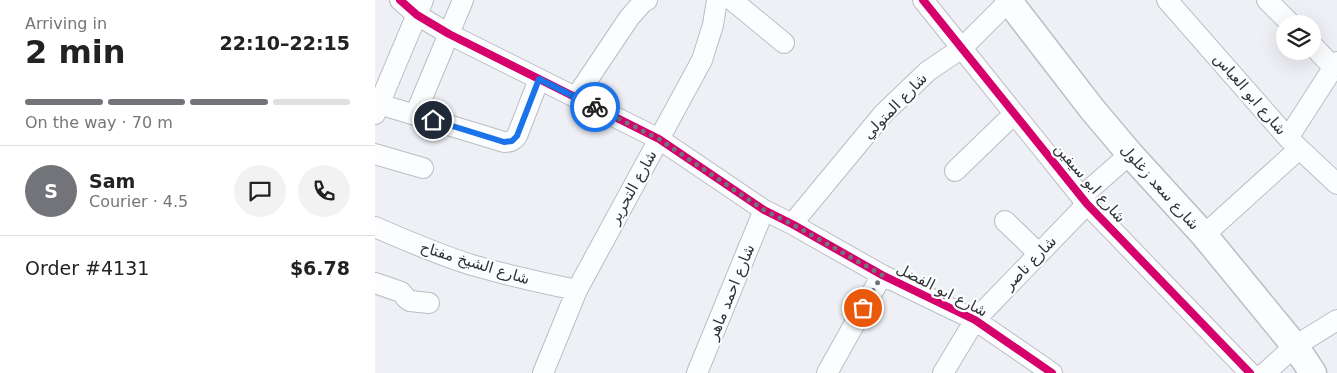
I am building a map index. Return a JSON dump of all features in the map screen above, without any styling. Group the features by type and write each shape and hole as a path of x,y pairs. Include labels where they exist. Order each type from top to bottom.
{"street":[{"name":"شارع ابو الفضل","path":"399,0 420,7 449,34 659,139 764,210 882,275 975,320 1052,373"},
{"path":"415,115 463,0"},
{"path":"576,97 629,18 647,0"},
{"name":"شارع التحرير","path":"543,373 577,290 702,60 713,25 717,0"},
{"path":"731,0 785,43"},
{"name":"شارع ابو سيفين","path":"923,0 1084,200 1250,373"},
{"name":"شارع المتولي","path":"792,224 883,114 928,72 961,48 1009,0"},
{"name":"شارع سعد زغلول","path":"1009,0 1092,109 1204,235 1295,346 1313,373"},
{"name":"شارع ابو العباس","path":"1167,0 1294,143 1337,184"},
{"path":"1267,0 1282,15"},
{"path":"420,7 377,109 415,115 504,142 512,141 517,136 539,79"},
{"path":"1204,235 1294,143 1335,64 1321,53"},
{"path":"955,171 1014,114"},
{"path":"375,154 423,168"},
{"name":"شارع ناصر","path":"943,373 975,320 1039,254 1084,200 1130,154"},
{"name":"شارع احمد ماهر","path":"697,373 764,210"},
{"path":"1005,221 1039,254"},
{"name":"شارع الشيخ مفتاح","path":"375,227 470,264 523,279 577,290"},
{"path":"827,373 882,275"},
{"path":"375,282 401,292 410,301 429,303"},
{"path":"1265,373 1295,346 1337,320"}],"cycle path":[{"path":"400,0 417,15 449,34 659,139 764,210 882,275 975,320 1052,373"},
{"path":"923,0 1087,204 1250,373"}],"way so far":[{"path":"595,107 659,139 764,210 882,275 863,308"}],"route":[{"path":"433,120 504,142 512,141 517,136 539,79 595,107"}]}
